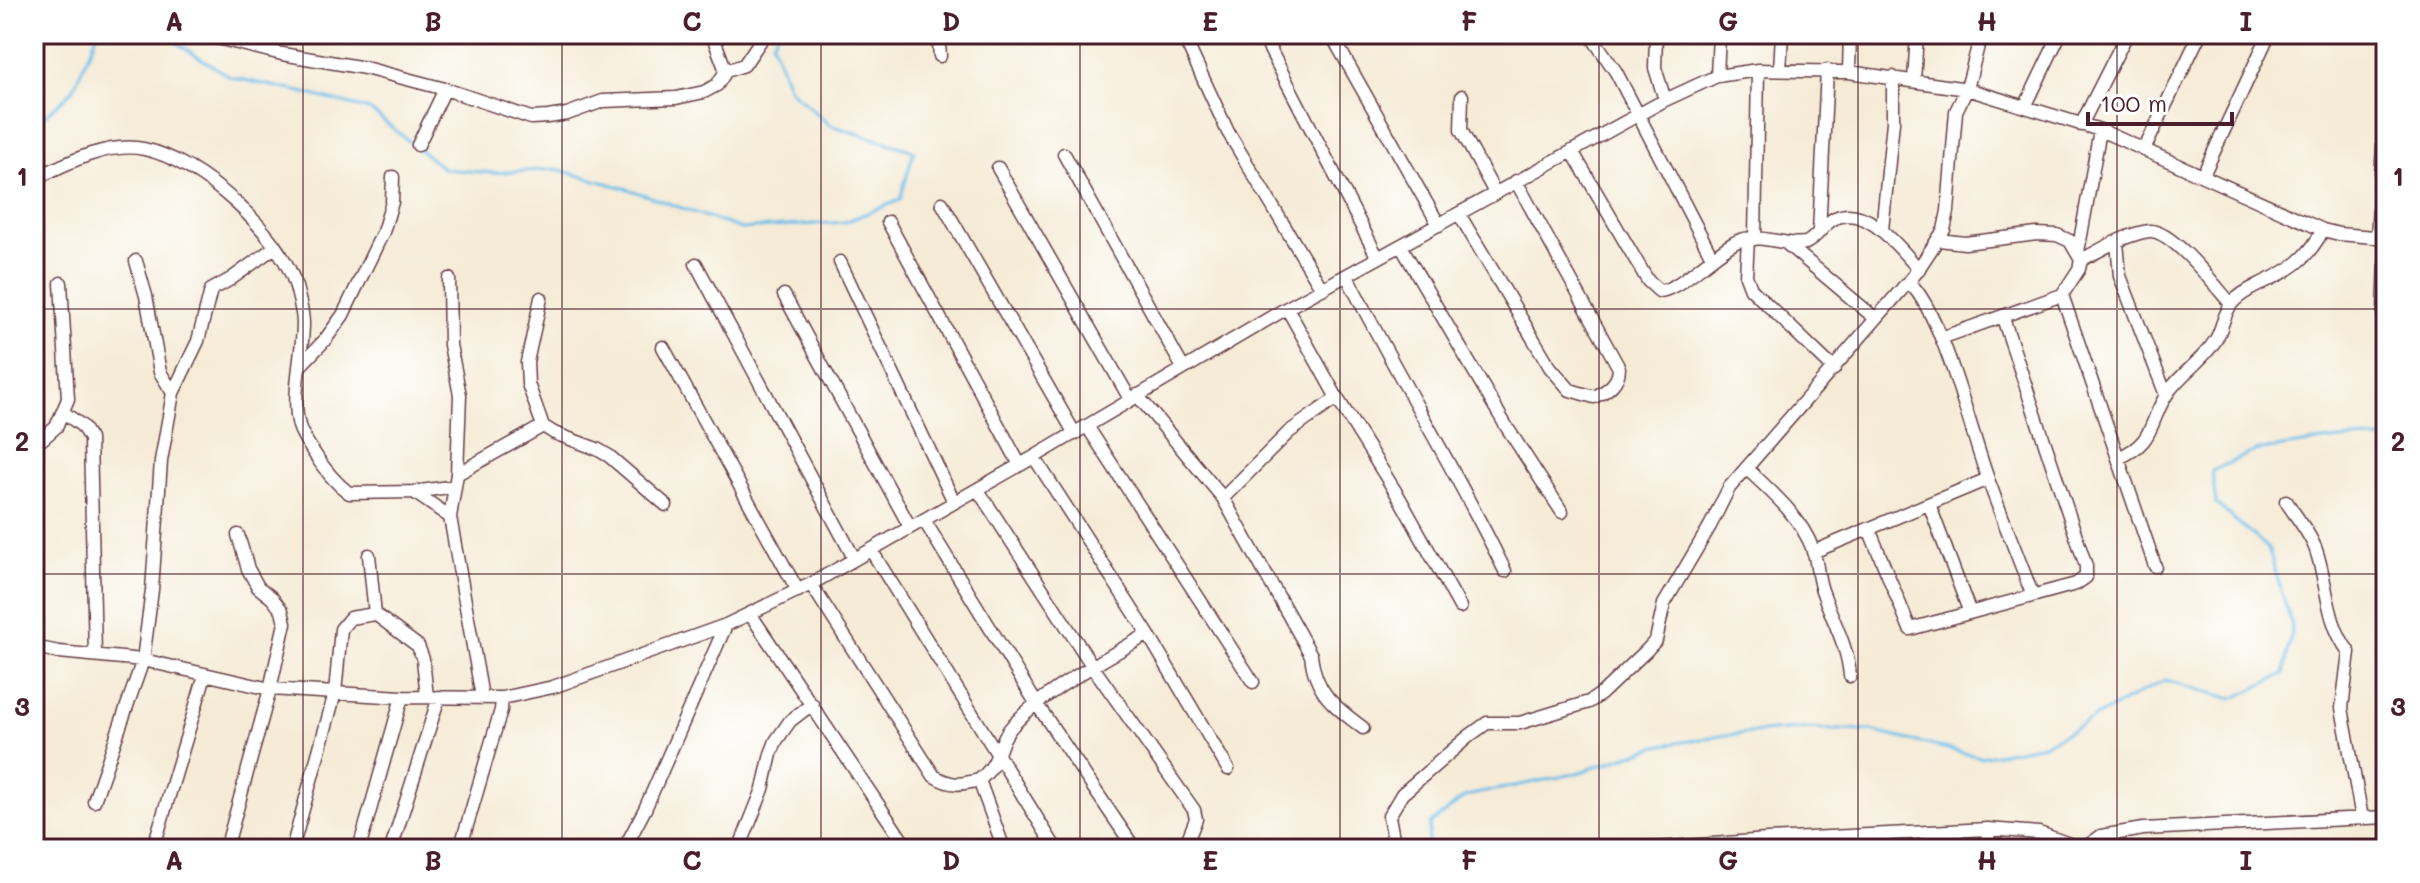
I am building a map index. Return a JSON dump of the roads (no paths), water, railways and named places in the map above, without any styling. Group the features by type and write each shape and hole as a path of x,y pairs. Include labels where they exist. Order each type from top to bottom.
{"street":[{"path":"201,34 282,54 365,68 445,89 531,118 567,114 603,101 676,98 704,92 717,85 726,71 744,65 765,34"},
{"path":"712,34 726,71"},
{"path":"938,34 940,56"},
{"path":"1166,34 1184,40 1189,48 1228,132 1322,289"},
{"path":"1262,34 1378,258"},
{"path":"1331,34 1439,225"},
{"path":"1590,34 1616,72 1712,257"},
{"path":"1656,34 1655,68 1665,100"},
{"path":"1717,76 1719,34"},
{"path":"1780,70 1782,34"},
{"path":"1849,72 1850,34"},
{"path":"1914,81 1917,34"},
{"path":"1395,849 1389,816 1402,794 1469,736 1487,723 1520,723 1589,702 1656,640 1664,604 1729,488 1909,282 1939,240 1948,211 1956,111 1967,89 1981,34"},
{"path":"2025,107 2060,34"},
{"path":"2081,125 2127,34"},
{"path":"2144,150 2200,34"},
{"path":"2203,175 2269,34"},
{"path":"1758,70 1752,239 1746,276 1751,289 1834,369"},
{"path":"34,647 143,660 270,689 402,697 502,698 553,687 726,625 798,591 1075,434 1287,308 1637,115 1717,76 1758,70 1827,70 1967,89 2100,130 2323,230 2381,238 2386,100"},
{"path":"1819,232 1827,70"},
{"path":"1882,230 1893,122 1893,77"},
{"path":"418,145 445,89"},
{"path":"1462,96 1461,130 1495,193"},
{"path":"1941,338 2062,295 2079,269 2100,130"},
{"path":"34,179 106,150 142,148 180,162 211,181 243,208 275,247 295,283 304,319 298,424 323,468 336,484 349,493 414,492 456,480 543,426"},
{"path":"1572,151 1653,288 1659,291 1673,287 1735,243 1752,239 1806,243 1815,239 1828,223 1846,215 1882,230 1919,269"},
{"path":"1064,154 1183,368"},
{"path":"998,168 1133,397 1223,498 1311,655 1315,679 1335,707 1363,728"},
{"path":"300,366 343,315 383,232 392,202 393,177"},
{"path":"1459,214 1550,367 1570,390 1594,397 1602,393 1615,382 1619,368 1516,181"},
{"path":"942,203 1075,434"},
{"path":"888,222 1020,465"},
{"path":"2118,458 2144,443 2166,395 2215,341 2231,304 2244,291 2299,263 2313,250 2323,230"},
{"path":"2080,256 2148,231 2160,232 2178,246 2231,304"},
{"path":"1939,240 1965,243 2012,236 2057,235 2070,241 2080,256"},
{"path":"1784,241 1876,319"},
{"path":"2117,242 2120,276 2166,395"},
{"path":"1401,246 1506,426 1562,512"},
{"path":"94,801 143,660 152,590 161,461 173,393 198,341 211,290 275,247"},
{"path":"2383,336 2386,259"},
{"path":"136,261 160,372 173,393"},
{"path":"840,262 954,502"},
{"path":"696,264 854,558"},
{"path":"1347,276 1390,361 1466,491 1505,571"},
{"path":"449,279 450,345 460,395 456,480 450,517 482,697"},
{"path":"1909,282 1919,291 1941,338 1988,479 2032,594"},
{"path":"34,442 39,442 56,427 69,390 61,283"},
{"path":"784,295 910,527"},
{"path":"2062,295 2155,566"},
{"path":"541,298 527,362 528,384 543,426 609,456 666,505"},
{"path":"1287,308 1460,607"},
{"path":"1869,529 1910,629 2076,584 2086,577 2087,572 2003,318"},
{"path":"663,347 798,591"},
{"path":"1223,498 1289,432 1337,398"},
{"path":"63,412 82,426 90,439 95,655"},
{"path":"1087,426 1253,682"},
{"path":"1034,457 1148,634 1228,769"},
{"path":"1746,468 1800,525 1813,552 1821,590 1849,657 1850,676"},
{"path":"1813,552 1988,479"},
{"path":"978,490 1093,667 1194,810 1196,819 1184,849"},
{"path":"414,492 450,517"},
{"path":"2286,501 2316,549 2337,636 2349,652 2342,708 2362,818"},
{"path":"1929,504 1970,613"},
{"path":"924,520 1036,703 1135,849"},
{"path":"226,849 285,623 282,611 258,587 248,569 238,535"},
{"path":"871,550 1056,849"},
{"path":"369,555 375,614"},
{"path":"811,584 934,776 947,784 979,780 990,772 1006,734 1036,703 1148,634"},
{"path":"292,849 335,693 341,629 350,618 375,614 418,646 433,697 391,849"},
{"path":"751,615 908,849"},
{"path":"624,849 645,809 726,625"},
{"path":"153,849 205,675"},
{"path":"359,849 402,697"},
{"path":"460,849 502,698"},
{"path":"740,849 763,789 776,741 790,721 812,704"},
{"path":"979,780 1004,849"},
{"path":"1654,849 1824,843 1878,835 1988,829 2039,833 2083,849 2101,836 2143,829 2386,817"},
{"path":"1988,829 1989,849"},
{"path":"1934,832 1934,849"},
{"path":"1878,835 1878,849"}],"waterway":[{"path":"34,126 73,90 97,34"},
{"path":"148,34 171,39 230,77 370,110 444,169 493,173 556,169 628,189 741,229 845,222 900,200 914,151 830,125 789,89 772,42 777,34"},
{"path":"1427,849 1430,824 1466,796 1574,774 1658,746 1726,735 1798,729 1871,731 1981,757 2043,745 2165,680 2233,699 2284,674 2292,626 2268,548 2216,504 2212,471 2255,451 2330,440 2386,439"}]}
